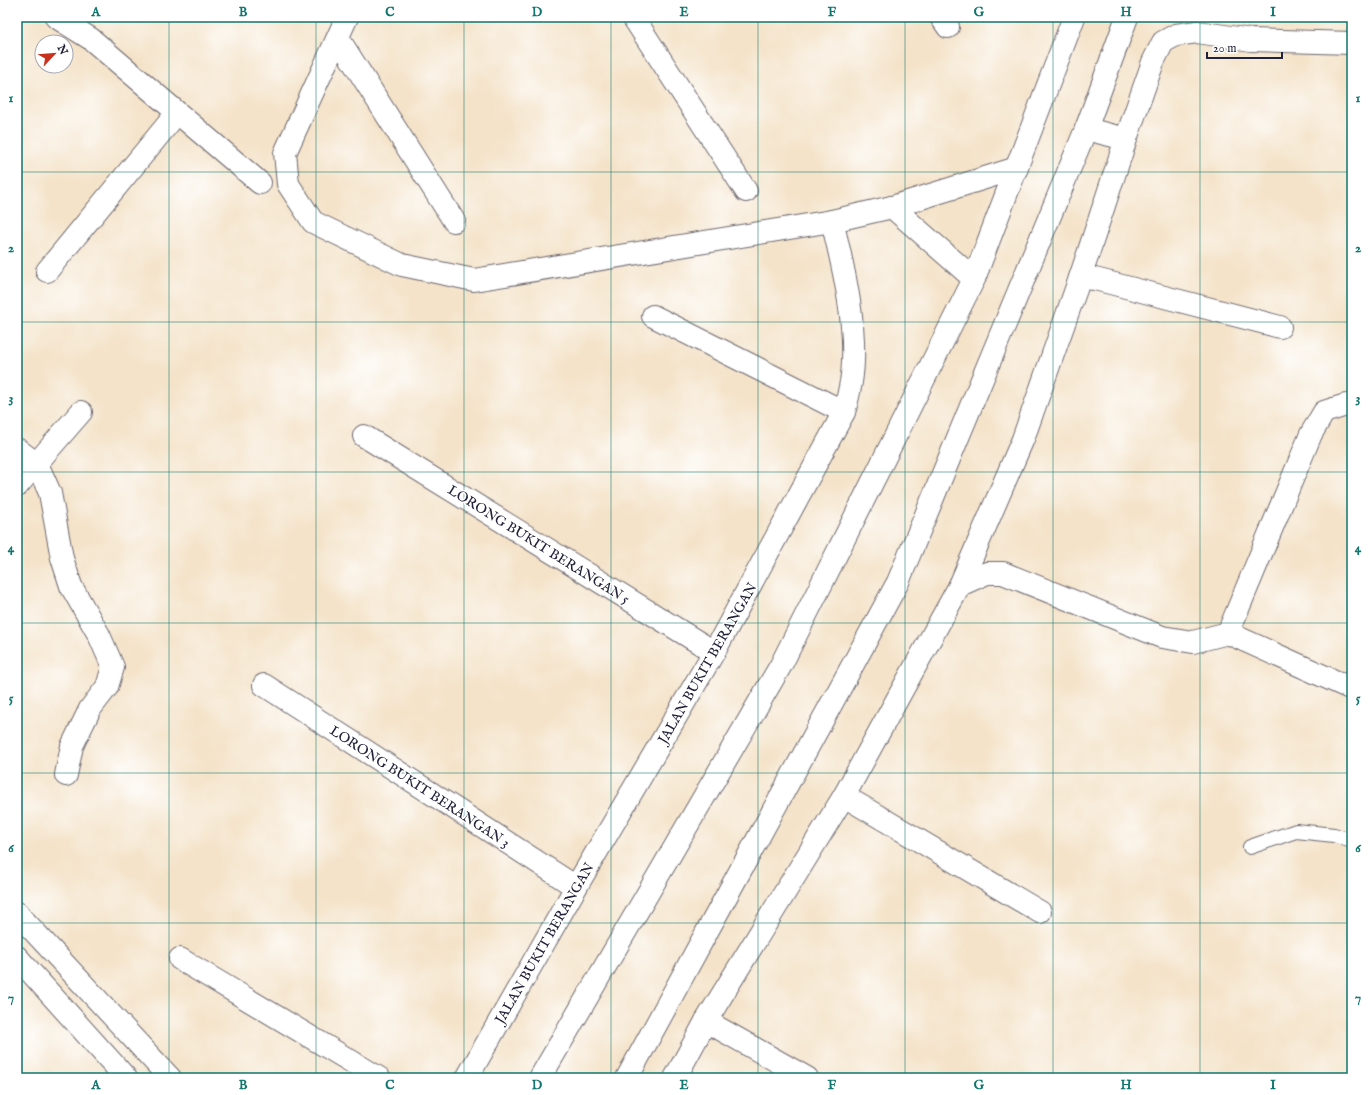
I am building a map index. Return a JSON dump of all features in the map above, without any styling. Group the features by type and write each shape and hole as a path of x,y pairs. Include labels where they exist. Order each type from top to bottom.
{"main road":[{"path":"56,17 91,39 260,183"},
{"path":"347,17 286,153 288,184 313,222 402,265 474,280 832,221 892,207 1017,168"},
{"path":"633,17 746,191"},
{"path":"540,1078 781,665 974,279 1074,17"},
{"path":"627,1078 898,582 1086,129 1127,17"},
{"path":"675,1078 706,1021 844,796 960,585 1023,439 1080,278 1153,62 1163,42 1176,35 1198,32 1251,40 1352,43"},
{"path":"338,38 454,220"},
{"path":"47,271 177,113"},
{"path":"1086,129 1126,139"},
{"path":"892,207 974,279"},
{"name":"JALAN BUKIT BERANGAN","path":"467,1078 576,887 714,652 844,412 851,381 852,341 849,305 832,221"},
{"path":"1080,278 1095,279 1280,327"},
{"path":"653,316 844,412"},
{"path":"1228,633 1311,434 1324,412 1346,405 1352,407"},
{"path":"17,486 81,412"},
{"name":"LORONG BUKIT BERANGAN 5","path":"364,436 714,652"},
{"path":"17,449 37,464 50,493 62,558 71,586 100,635 113,667 107,687 90,709 72,746 66,775"},
{"path":"960,585 982,574 1003,573 1162,637 1193,642 1228,633 1352,689"},
{"name":"LORONG BUKIT BERANGAN 3","path":"264,685 576,887"},
{"path":"844,796 1040,912"},
{"path":"17,913 170,1078"},
{"path":"17,957 126,1078"},
{"path":"180,959 379,1078"},
{"path":"706,1021 807,1078"}],"lane":[{"path":"1250,847 1296,831 1334,835 1352,841"}]}
